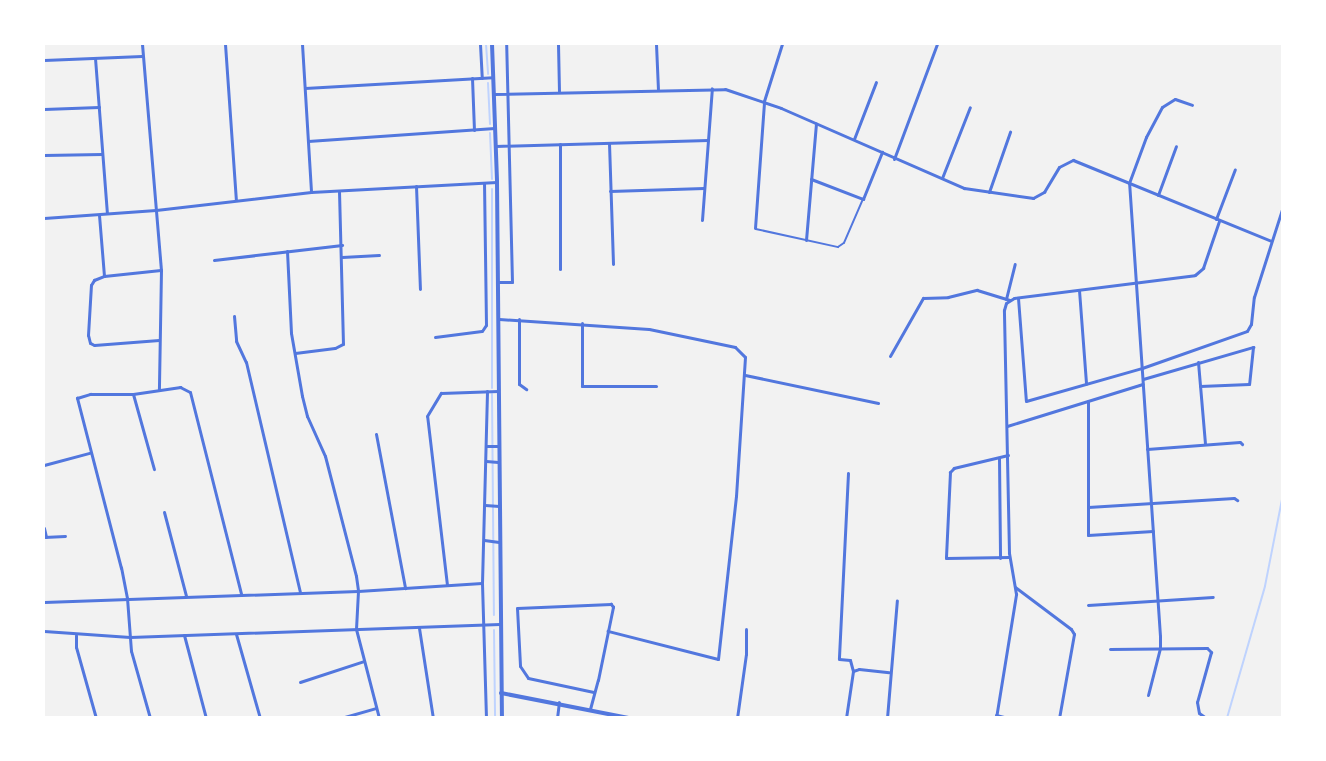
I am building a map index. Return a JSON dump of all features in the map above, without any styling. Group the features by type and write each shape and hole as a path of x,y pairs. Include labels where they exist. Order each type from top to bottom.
{"street":[{"path":"142,44 161,270 159,389"},
{"path":"225,44 236,200"},
{"path":"302,44 311,192"},
{"path":"480,44 482,78"},
{"path":"486,717 482,584 486,540 488,461 492,446 492,428 498,391 497,182 492,44"},
{"path":"498,282 512,282 506,44"},
{"path":"558,44 560,91"},
{"path":"657,44 658,89"},
{"path":"755,228 764,101 782,44"},
{"path":"894,159 937,44"},
{"path":"44,60 142,56"},
{"path":"95,58 107,213"},
{"path":"305,88 493,77"},
{"path":"472,78 474,131"},
{"path":"854,139 876,82"},
{"path":"494,94 712,87 735,91 854,139 894,159 964,188 1033,198 1040,196 1059,167 1073,160 1271,241"},
{"path":"702,220 712,87"},
{"path":"1148,695 1160,648 1129,183 1146,137 1162,107 1174,99 1192,105"},
{"path":"44,108 99,107"},
{"path":"942,178 970,107"},
{"path":"806,240 816,123"},
{"path":"308,141 495,128"},
{"path":"989,192 1010,132"},
{"path":"496,146 708,140"},
{"path":"609,143 613,264"},
{"path":"560,144 560,269"},
{"path":"1158,195 1176,146"},
{"path":"811,179 862,199 882,152"},
{"path":"44,155 102,154"},
{"path":"890,356 923,298 948,297 977,290 1012,299 1200,273 1235,169"},
{"path":"435,337 482,331 486,325 484,182"},
{"path":"44,218 156,210 311,192 497,182"},
{"path":"416,185 420,289"},
{"path":"610,191 705,188"},
{"path":"295,353 339,348 344,337 339,191"},
{"path":"1015,264 1012,299 1026,400 1142,368 1247,331 1251,324 1254,297 1282,209"},
{"path":"99,214 104,276"},
{"path":"214,260 342,245"},
{"path":"287,251 291,333 307,416 325,456 358,591 356,629 379,717"},
{"path":"342,257 380,255"},
{"path":"159,340 90,343 88,335 91,285 94,280 104,276 161,270"},
{"path":"1079,290 1086,384"},
{"path":"1008,717 996,716 1015,606 1015,587 1010,557 1004,310 1012,299"},
{"path":"234,316 236,341 246,362 300,592"},
{"path":"498,319 649,329 735,347 745,357 739,418 736,496 718,659 608,631"},
{"path":"519,319 519,384 526,388"},
{"path":"582,323 582,386 656,386"},
{"path":"1007,426 1088,401 1198,362 1253,347 1249,384 1200,386"},
{"path":"1198,362 1205,444"},
{"path":"745,375 878,404"},
{"path":"150,717 130,638 127,598 77,398 90,394 134,394 159,389 186,388 193,399 241,594"},
{"path":"487,391 492,446 496,462 502,717"},
{"path":"447,585 426,421 441,393 498,391"},
{"path":"134,394 154,469"},
{"path":"1088,401 1089,536 1153,531"},
{"path":"376,434 405,588"},
{"path":"1147,449 1240,442 1242,444"},
{"path":"44,465 89,453"},
{"path":"1008,455 954,468 950,472 946,558 1010,557"},
{"path":"999,457 1000,558"},
{"path":"488,461 496,462"},
{"path":"846,717 853,671 850,660 839,659 848,473"},
{"path":"1088,507 1234,498 1237,500"},
{"path":"487,505 497,506"},
{"path":"164,512 186,596"},
{"path":"44,528 45,537 65,536"},
{"path":"486,540 497,542"},
{"path":"44,602 358,591 482,584"},
{"path":"1015,587 1071,629 1074,634 1059,717"},
{"path":"1088,605 1213,597"},
{"path":"887,717 889,672 897,600"},
{"path":"590,709 594,692 608,631 611,604 517,608 520,666 528,678 594,692"},
{"path":"44,632 130,638 500,624"},
{"path":"419,628 433,717"},
{"path":"737,717 746,654 746,629"},
{"path":"236,634 260,717"},
{"path":"75,635 76,647 96,717"},
{"path":"184,635 206,717"},
{"path":"1110,649 1201,646 1208,648 1210,652 1197,702 1199,713 1206,717"},
{"path":"300,682 364,661"},
{"path":"853,671 859,669 889,672"},
{"path":"501,693 559,702 629,717"},
{"path":"557,717 559,702"},
{"path":"341,717 376,708"}],"lane":[{"path":"755,228 835,247 841,246 862,199"}],"waterway":[{"path":"486,44 488,74"},
{"path":"488,83 490,124"},
{"path":"490,133 492,179"},
{"path":"492,189 492,388"},
{"path":"492,394 494,615"},
{"path":"1227,718 1265,586 1282,499"},
{"path":"494,630 495,718"}]}
